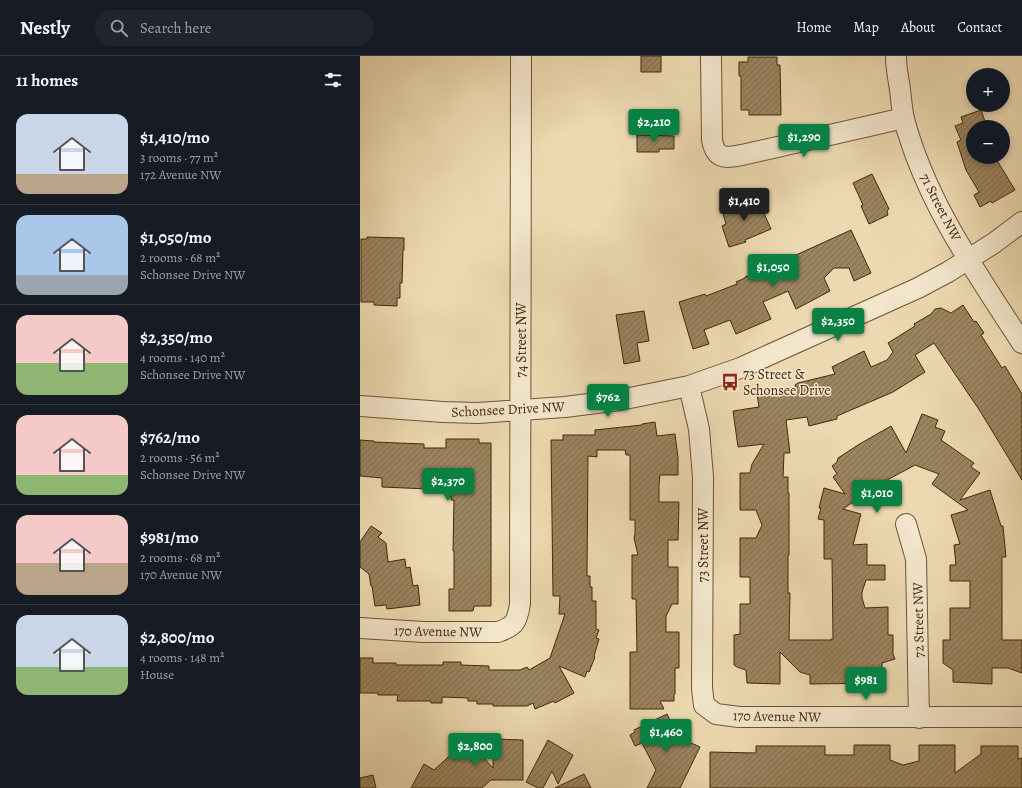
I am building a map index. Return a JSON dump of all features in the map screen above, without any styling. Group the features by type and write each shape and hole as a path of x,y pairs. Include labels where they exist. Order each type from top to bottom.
{"street":[{"name":"74 Street NW","path":"514,624 520,604 521,56"},
{"path":"711,56 712,133 714,150 720,156 731,157 904,118"},
{"name":"71 Street NW","path":"896,56 904,118 911,142 933,198 968,259 1022,343"},
{"name":"Schonsee Drive NW","path":"360,406 398,410 478,413 565,407 620,400 689,386 740,368 918,288 948,272 1022,222"},
{"name":"73 Street NW","path":"689,386 699,430 703,476 702,688 704,705"},
{"name":"72 Street NW","path":"906,524 916,559 919,718"},
{"name":"170 Avenue NW","path":"360,628 423,632 489,633 507,629 514,624"},
{"name":"170 Avenue NW","path":"704,705 716,714 739,717 1022,717"}],"building":[{"path":"641,56 661,56 661,72 641,72"},
{"path":"748,57 777,57 777,65 780,65 781,115 749,115 749,110 741,110 741,76 739,76 739,62 748,62"},
{"path":"975,112 982,112 985,120 966,120 966,164 999,164 1015,190 992,203 991,201 980,207 974,195 979,192 966,170 957,142 961,140 955,126 963,123 961,117"},
{"path":"637,135 674,136 674,149 659,149 659,152 637,152"},
{"path":"872,174 889,209 887,211 888,215 869,224 861,206 863,205 853,183"},
{"path":"752,197 758,210 762,209 771,229 745,240 746,242 729,247 722,226 726,224 722,210 740,204 739,203"},
{"path":"851,230 871,273 854,281 849,268 834,268 824,278 830,291 796,309 788,291 763,302 771,319 736,334 730,320 704,330 709,344 693,349 679,302 705,294 706,296 737,284 736,282 745,277"},
{"path":"367,237 404,238 402,283 400,283 400,298 397,298 397,306 374,305 374,302 361,302 361,239 367,239"},
{"path":"963,305 974,322 976,321 984,333 981,335 1002,368 1005,366 1022,394 1022,480 980,411 934,343 915,355 925,372 893,392 837,416 837,419 809,426 807,417 786,420 790,453 784,453 783,477 788,477 789,493 789,640 833,639 832,559 824,559 824,520 818,519 824,488 845,494 833,477 837,474 832,466 837,462 838,458 891,426 906,453 922,414 938,420 935,427 945,431 941,440 974,463 971,467 980,473 960,500 990,490 1001,526 1003,526 1006,557 1002,557 1002,640 1022,640 1022,673 1008,668 992,668 992,684 953,682 953,670 943,663 943,640 950,640 950,608 970,608 970,581 950,581 950,565 956,565 954,545 960,544 951,515 968,510 932,484 939,474 915,465 876,486 843,509 861,514 853,545 867,544 867,565 885,565 885,580 866,580 862,592 865,608 888,607 888,635 893,635 893,654 895,659 882,663 882,683 810,684 810,675 800,672 780,652 780,684 747,683 746,670 734,665 734,635 740,634 740,604 750,604 750,577 740,577 740,538 756,538 762,525 756,510 740,510 740,473 750,473 752,464 764,444 738,447 733,411 759,407 757,394 796,387 795,385 798,383 835,374 832,367 864,351 871,367 887,360 893,352 888,343 915,326 914,324 931,314 935,309 941,308 951,313"},
{"path":"644,311 649,341 637,343 640,361 624,364 616,315"},
{"path":"655,422 657,436 675,434 678,458 678,475 660,475 659,485 659,502 679,502 678,540 668,540 668,567 678,567 678,604 672,604 666,616 666,632 679,632 679,668 675,668 674,701 660,701 664,709 630,709 630,652 637,652 636,599 632,599 632,555 638,555 634,538 635,520 630,520 630,455 626,455 625,450 597,450 597,457 588,456 587,576 590,576 592,601 596,601 596,629 599,630 596,638 599,639 595,657 589,672 587,671 585,677 559,666 574,693 555,703 554,701 535,709 533,703 527,706 493,706 493,704 477,704 477,701 468,701 468,698 442,697 442,703 431,703 431,701 397,701 398,695 360,693 360,658 373,658 373,663 396,663 396,665 443,665 443,662 461,662 461,665 489,666 489,670 520,670 527,667 529,670 550,658 565,614 559,614 560,596 553,596 551,440 563,440 563,435 595,435 595,430 642,425"},
{"path":"446,439 479,439 479,443 491,443 491,606 474,606 473,611 449,611 449,589 454,589 454,500 451,500 451,486 428,485 428,489 382,487 382,478 360,476 360,440 424,444 424,448 446,448"},
{"path":"371,526 382,533 378,537 386,543 388,562 405,559 406,568 410,567 413,586 418,585 420,605 387,609 386,605 375,606 369,574 360,567 360,542"},
{"path":"667,714 678,737 700,747 680,788 647,788 656,770 642,743 635,746 630,735 635,732 634,730"},
{"path":"493,739 523,740 523,780 491,780 482,788 411,788 424,764 434,770 467,740 493,768"},
{"path":"548,740 573,755 558,784 552,771 543,788 538,788 526,782"},
{"path":"854,745 890,745 890,760 903,765 919,761 919,745 955,745 955,773 981,754 981,746 1018,746 1018,759 1022,758 1022,788 710,788 710,752 756,753 756,746 825,746 825,755 854,755"},
{"path":"584,774 591,788 555,788"},
{"path":"373,775 376,788 360,788 360,778"}],"place":[{"name":"73 Street & Schonsee Drive","path":"730,382"}]}
